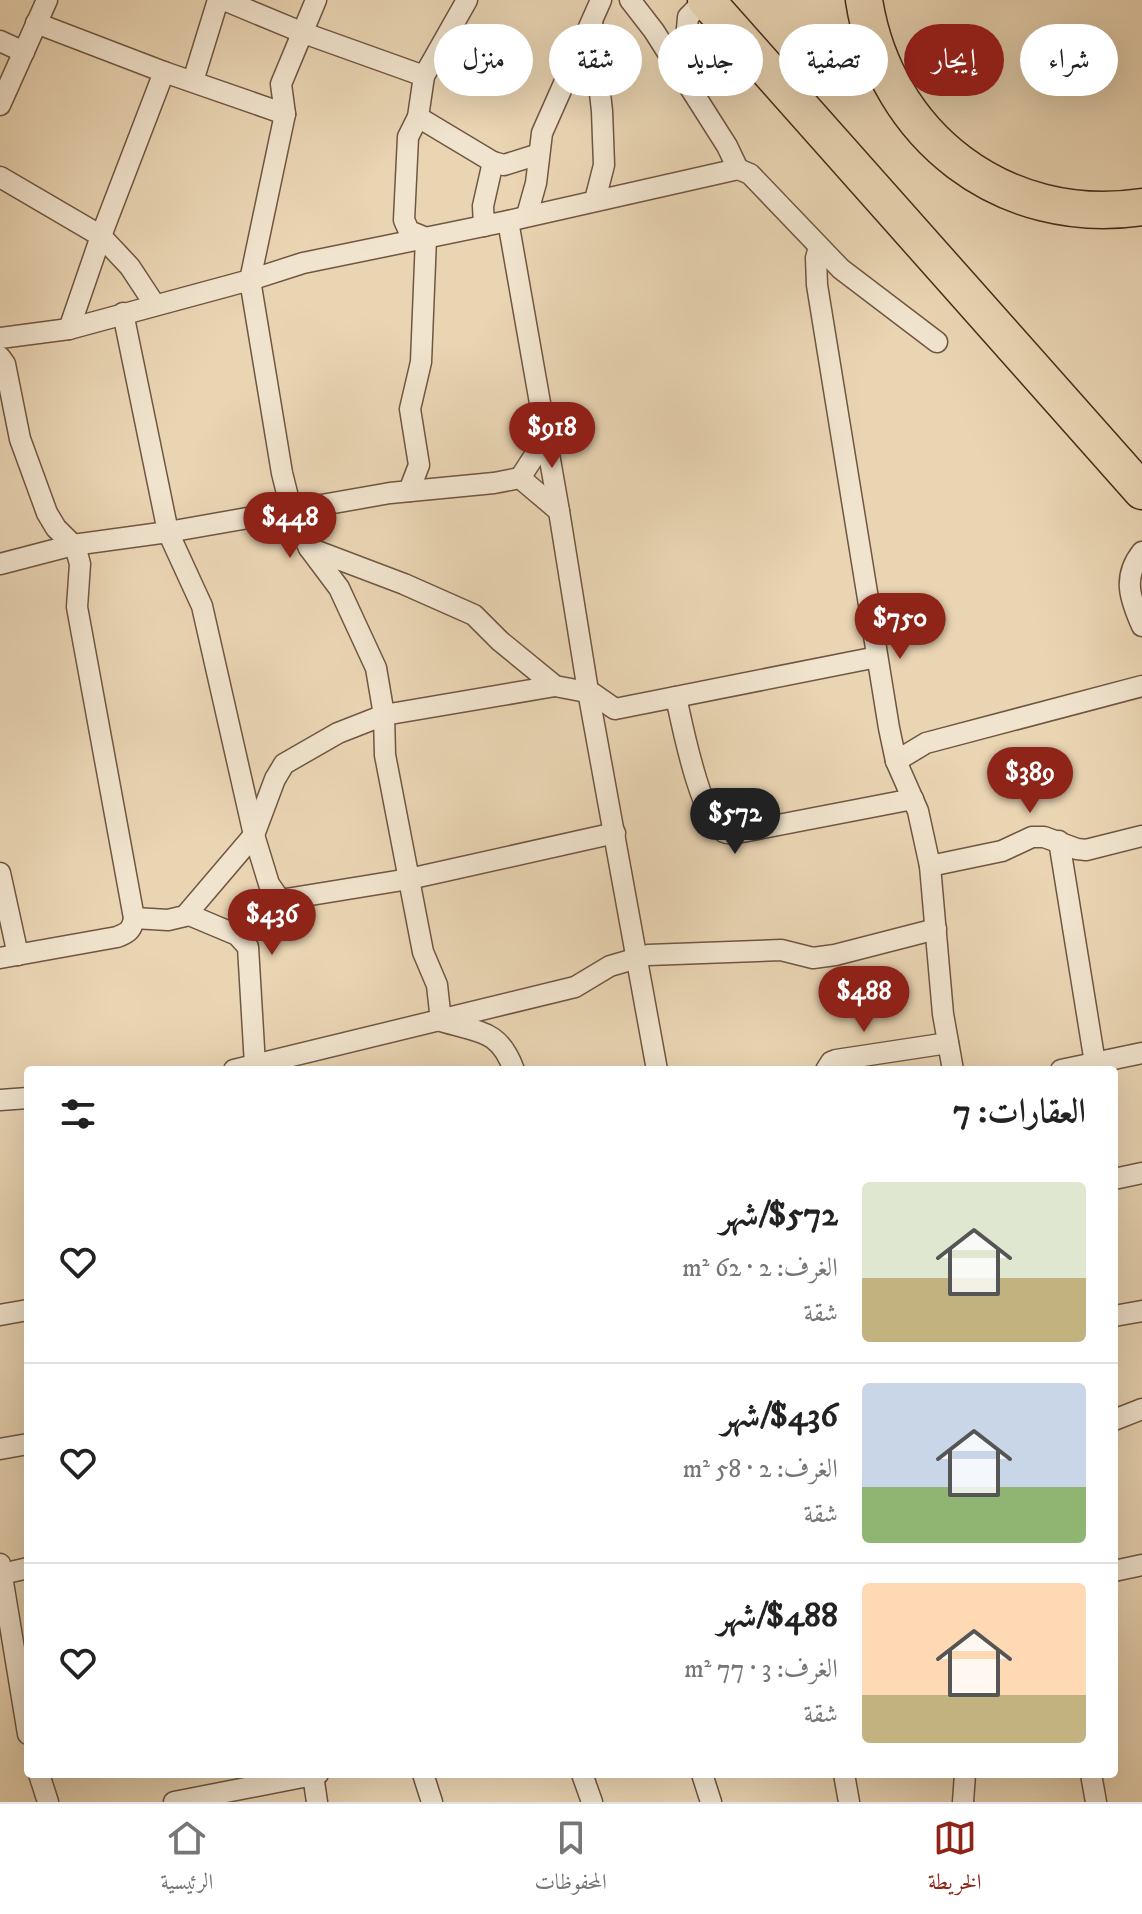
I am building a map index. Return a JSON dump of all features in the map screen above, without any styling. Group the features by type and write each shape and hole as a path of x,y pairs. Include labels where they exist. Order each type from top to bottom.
{"highway":[{"path":"705,0 1142,491"},
{"path":"864,0 875,48 900,102 935,145 956,162 991,183 1031,198 1087,209 1142,207"}],"street":[{"path":"0,105 47,0"},
{"path":"193,81 221,0 424,76"},
{"path":"316,0 281,84 285,114 250,280 282,473 291,509 309,548 339,588 376,668 384,715 385,755 423,952 437,985 441,1021"},
{"path":"426,238 409,231 404,220 408,137 418,117 424,76 467,0"},
{"path":"601,0 542,133 536,183 518,218 546,438 656,1066"},
{"path":"630,0 658,40"},
{"path":"687,24 688,17 705,0"},
{"path":"591,20 602,111 604,165 595,200"},
{"path":"36,23 285,114"},
{"path":"0,41 24,52"},
{"path":"69,329 164,72"},
{"path":"695,96 738,169"},
{"path":"418,117 493,162 504,165 539,154"},
{"path":"484,226 483,206 493,162"},
{"path":"0,338 69,329 303,263 738,169 750,174 852,278 937,342"},
{"path":"0,177 101,236 130,267 155,305"},
{"path":"409,491 419,465 410,409 421,362 426,238"},
{"path":"819,247 816,258 817,285 877,657 896,761 913,799 930,866 952,1066"},
{"path":"123,313 168,532 202,606 254,835 269,884 280,900 409,879 615,833"},
{"path":"0,357 5,364 20,439 47,513 56,528 73,545 80,564 77,607 134,918 133,927 128,933 117,937 9,956 0,873"},
{"path":"0,564 73,545 409,491 520,478 546,438"},
{"path":"520,478 559,511"},
{"path":"309,548 474,615 500,641 555,686"},
{"path":"1142,552 1133,564 1129,589 1142,626"},
{"path":"134,918 168,920 187,914 254,835 275,779 284,764 338,733 384,715 555,686 588,691 615,709 877,657"},
{"path":"896,761 926,743 1142,686"},
{"path":"676,697 695,774 711,815 723,831 731,834 913,799"},
{"path":"930,866 1002,851 1032,837 1059,841 1086,850 1142,836"},
{"path":"1059,841 1095,1063"},
{"path":"187,914 237,935 248,947 255,1065"},
{"path":"251,1066 575,987 610,966 648,955 781,950 813,958 936,929"},
{"path":"441,1021 497,1039 507,1051 513,1066"},
{"path":"827,1066 836,1060 948,1043"},
{"path":"1080,1066 1142,1053"},
{"path":"0,1100 24,1098"},
{"path":"1118,1178 1142,1173"},
{"path":"0,1315 24,1311"},
{"path":"1118,1315 1142,1311"},
{"path":"1118,1418 1142,1409"},
{"path":"0,1449 24,1445"},
{"path":"1118,1570 1142,1565"},
{"path":"24,1570 2,1580 24,1694"},
{"path":"40,1778 48,1802"},
{"path":"174,1802 296,1778"},
{"path":"316,1778 317,1802"},
{"path":"424,1778 432,1802"},
{"path":"583,1778 592,1802"},
{"path":"703,1778 711,1802"},
{"path":"845,1778 849,1802"},
{"path":"963,1802 965,1778"},
{"path":"1092,1778 1096,1802"}]}
